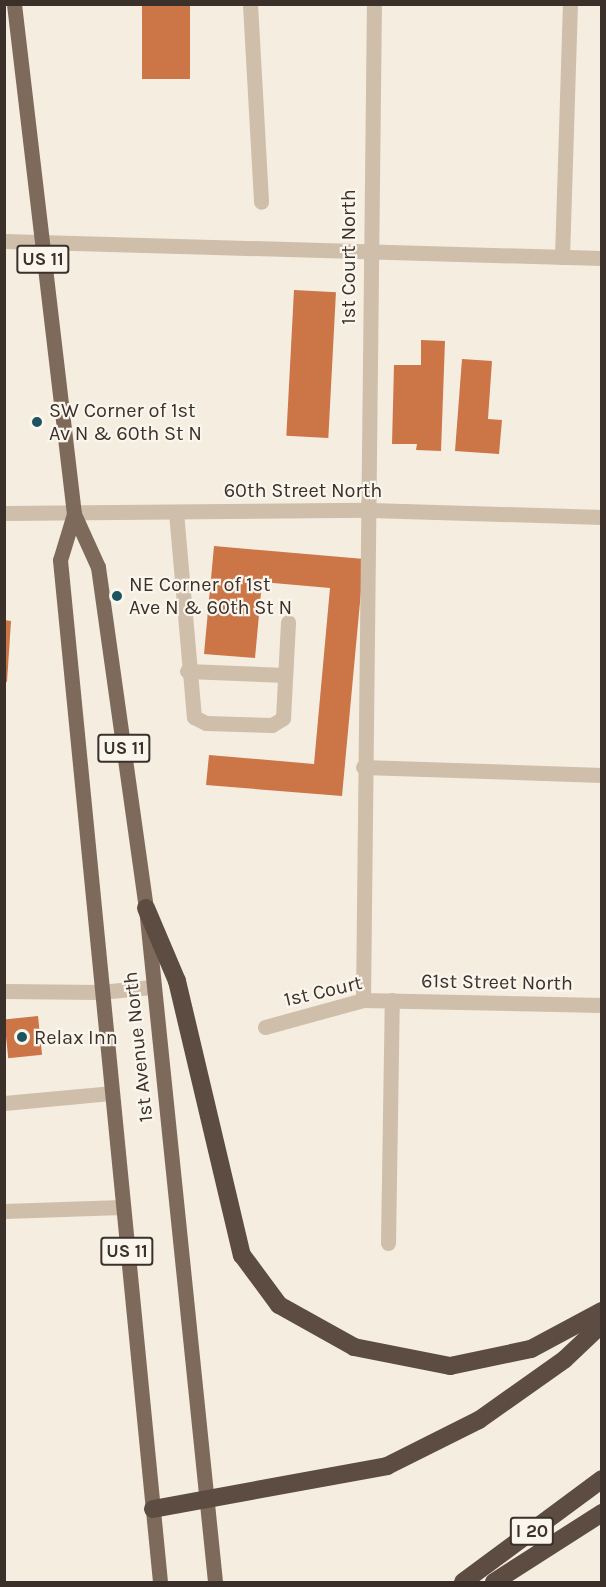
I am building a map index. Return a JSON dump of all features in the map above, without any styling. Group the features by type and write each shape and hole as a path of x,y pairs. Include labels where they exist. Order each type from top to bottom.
{"highway":[{"path":"146,908 177,981 242,1256 279,1305 354,1347 450,1366 531,1349 602,1311"},
{"path":"153,1509 387,1466 479,1420 565,1359 602,1324"},
{"name":"I 20","path":"463,1582 602,1479"},
{"path":"494,1582 602,1513"}],"main road":[{"name":"1st Avenue North","path":"14,4 40,242 74,514 98,567 146,908 152,987 215,1582"},
{"name":"1st Avenue North","path":"74,514 60,560 100,992 160,1582"}],"street":[{"path":"250,4 261,202"},
{"name":"1st Court North","path":"363,1000 363,767 370,510 368,251 374,4"},
{"path":"562,256 570,4"},
{"path":"4,241 602,258"},
{"name":"60th Street North","path":"4,513 370,510 602,517"},
{"path":"176,512 187,671 194,717 206,723 272,724 283,718 288,622"},
{"path":"187,671 285,675"},
{"path":"363,767 602,775"},
{"path":"4,991 100,992 152,987"},
{"name":"1st Court","path":"265,1027 363,1000 392,1000"},
{"path":"388,1243 392,1000"},
{"name":"61st Street North","path":"392,1000 602,1005"},
{"path":"4,1103 111,1093"},
{"path":"4,1211 122,1207"}],"building":[{"path":"142,4 190,4 190,79 142,79"},
{"path":"294,290 336,292 328,438 286,436"},
{"path":"421,340 445,341 441,451 416,450 417,444 392,444 394,365 421,365"},
{"path":"462,359 492,361 488,419 502,420 499,454 455,451"},
{"path":"214,546 364,559 342,796 206,785 209,755 314,764 330,588 262,582 255,658 204,654"},
{"path":"4,620 11,621 7,682 4,681"},
{"name":"Relax Inn","path":"38,1016 42,1055 8,1058 4,1020"}],"place":[{"name":"SW Corner of 1st Av N & 60th St N","path":"37,422"},
{"name":"NE Corner of 1st Ave N & 60th St N","path":"117,596"},
{"name":"Relax Inn","path":"22,1037"}]}
